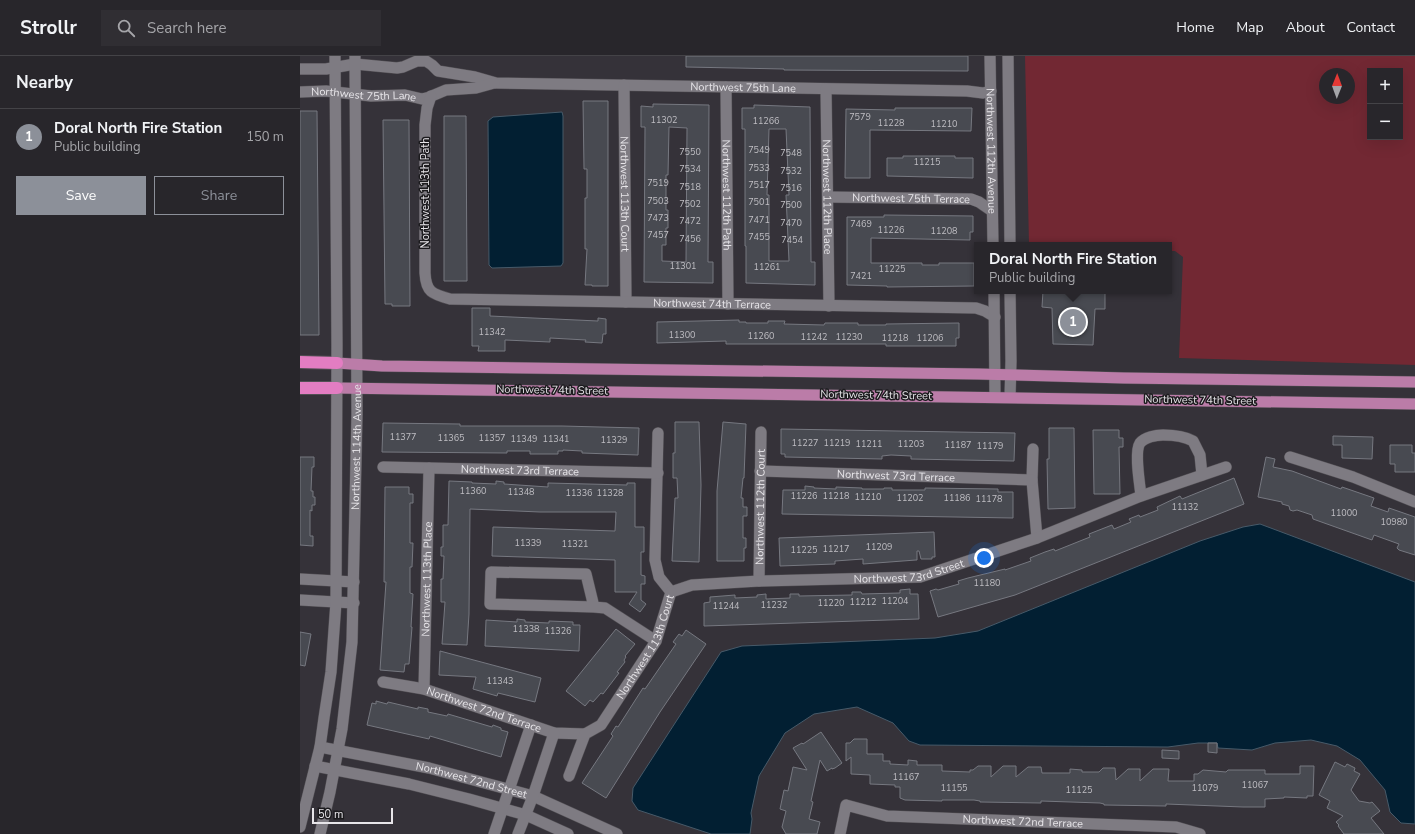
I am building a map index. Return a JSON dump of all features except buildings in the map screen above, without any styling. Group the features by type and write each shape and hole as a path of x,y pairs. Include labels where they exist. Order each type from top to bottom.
{"highway":[{"path":"300,362 337,363"},
{"path":"300,388 337,388"}],"main road":[{"name":"Northwest 74th Street","path":"337,363 382,366 1415,382"},
{"name":"Northwest 74th Street","path":"337,388 1415,404"}],"street":[{"name":"Northwest 114th Avenue","path":"300,827 320,747 331,672 336,602 337,363 335,56"},
{"name":"Northwest 112th Avenue","path":"990,56 993,242"},
{"name":"Northwest 112th Avenue","path":"1008,56 1010,242"},
{"name":"Northwest 114th Avenue","path":"320,834 335,770 338,750 349,674 354,603 357,364 355,60"},
{"name":"Northwest 75th Lane","path":"300,69 335,68 355,60 397,68 417,61 426,61 496,83"},
{"name":"Northwest 113th Path","path":"429,290 426,284 425,125 427,108 433,95 438,91 440,81 432,63"},
{"path":"990,91 1002,85 1008,78"},
{"name":"Northwest 75th Lane","path":"300,92 335,92 371,96 405,95 422,99 446,90 476,88 496,83 967,91 983,93 990,91"},
{"name":"Northwest 113th Court","path":"624,85 626,302"},
{"name":"Northwest 112th Path","path":"726,87 728,304"},
{"name":"Northwest 112th Place","path":"826,89 829,306"},
{"name":"Northwest 75th Terrace","path":"828,197 971,199 979,202 992,211"},
{"name":"Northwest 74th Terrace","path":"429,290 436,295 450,299 974,308 980,309 995,317"},
{"path":"994,294 995,397"},
{"path":"1010,294 1010,397"},
{"name":"Northwest 112th Court","path":"759,581 761,432"},
{"name":"Northwest 113th Court","path":"585,734 601,725 656,641 671,592 659,577 655,560 658,433"},
{"path":"1141,496 1138,476 1138,450 1140,443 1149,437 1157,435 1170,435 1188,438 1196,446 1200,456 1202,475"},
{"path":"1033,449 1032,480 1038,538"},
{"path":"1290,457 1415,501"},
{"name":"Northwest 73rd Terrace","path":"383,467 658,473"},
{"name":"Northwest 73rd Street","path":"671,592 692,585 759,581 920,578 1038,538 1141,496 1226,467"},
{"name":"Northwest 113th Place","path":"424,689 429,468"},
{"name":"Northwest 73rd Terrace","path":"760,471 1032,480"},
{"path":"594,608 586,574 491,572 490,604 594,608 605,608 656,641"},
{"path":"300,579 354,582"},
{"path":"300,600 354,603"},
{"name":"Northwest 72nd Terrace","path":"383,682 424,689 554,733 585,734"},
{"path":"494,834 504,809 531,726"},
{"path":"518,834 533,796 554,733"},
{"path":"569,776 585,734"},
{"name":"Northwest 72nd Street","path":"320,747 414,765 510,789 533,796 617,834"},
{"path":"409,784 414,765"},
{"name":"Northwest 72nd Street","path":"315,766 409,784 504,809 526,815 568,834"},
{"name":"Northwest 72nd Terrace","path":"840,834 846,805 887,816 1094,829 1176,827 1200,834"}],"shaded area":[{"path":"1025,56 1415,56 1415,365 1179,358 1183,257 1175,251 1172,251 1172,242 1029,242"}],"water":[{"path":"562,112 563,263 561,266 492,268 489,265 488,121 493,117"},
{"path":"1260,524 1415,582 1415,824 1401,823 1390,812 1385,790 1360,760 1337,746 1311,740 1275,743 1252,750 1218,748 1217,743 1198,743 1168,747 920,745 909,741 893,723 857,707 814,714 785,733 759,776 751,813 752,819 750,834 711,834 638,810 632,801 633,788 721,652 742,646 935,638 978,631 1200,541 1243,527"}],"place":[{"name":"Doral North Fire Station","path":"1073,322"}]}
